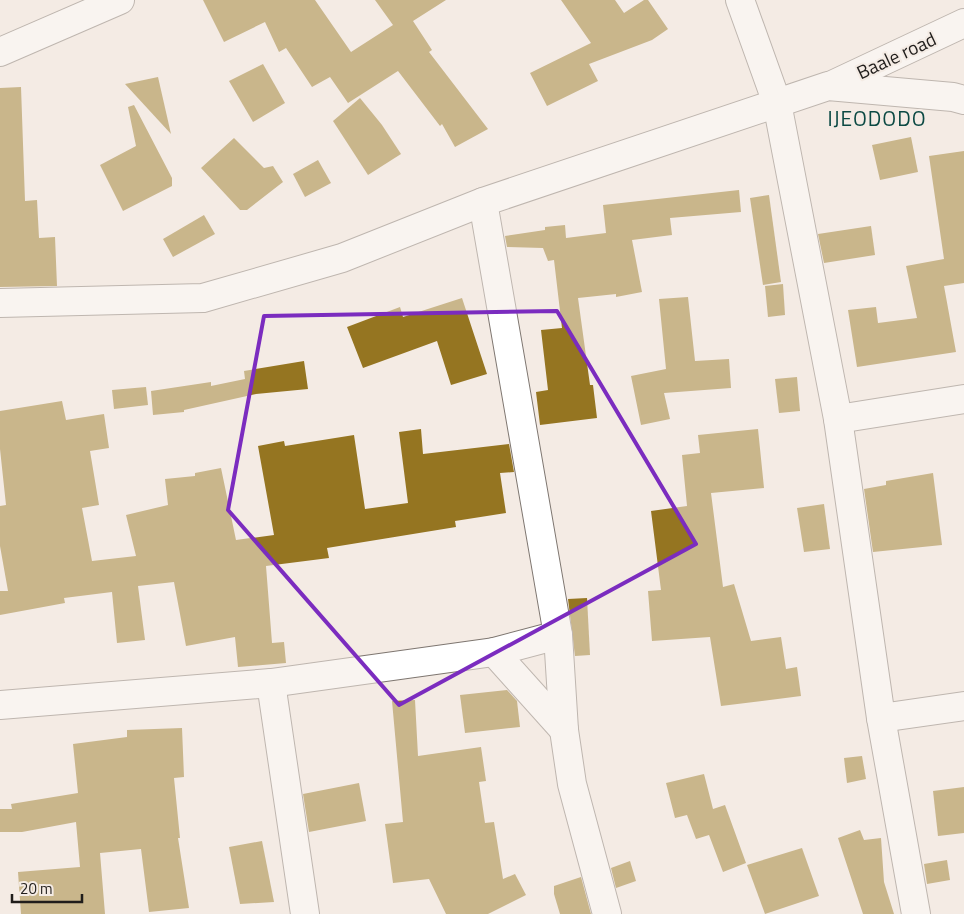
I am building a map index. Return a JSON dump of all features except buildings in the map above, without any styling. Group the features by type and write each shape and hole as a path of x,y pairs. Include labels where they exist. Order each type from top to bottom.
{"street":[{"path":"0,52 120,0"},
{"path":"740,0 777,103 838,419 881,718 916,914"},
{"name":"Baale road","path":"0,303 203,298 342,258 484,202 828,86 964,23"},
{"path":"828,86 953,97 964,100"},
{"path":"484,202 558,635 564,730 572,784 607,914"},
{"path":"838,419 964,399"},
{"path":"0,705 271,684 494,652 558,635"},
{"path":"494,652 564,730"},
{"path":"271,684 305,914"},
{"path":"881,718 964,706"}],"highlighted area":[{"path":"557,311 696,544 399,705 228,510 264,316"}],"district":[{"name":"IJEODODO","path":"877,118"}]}
